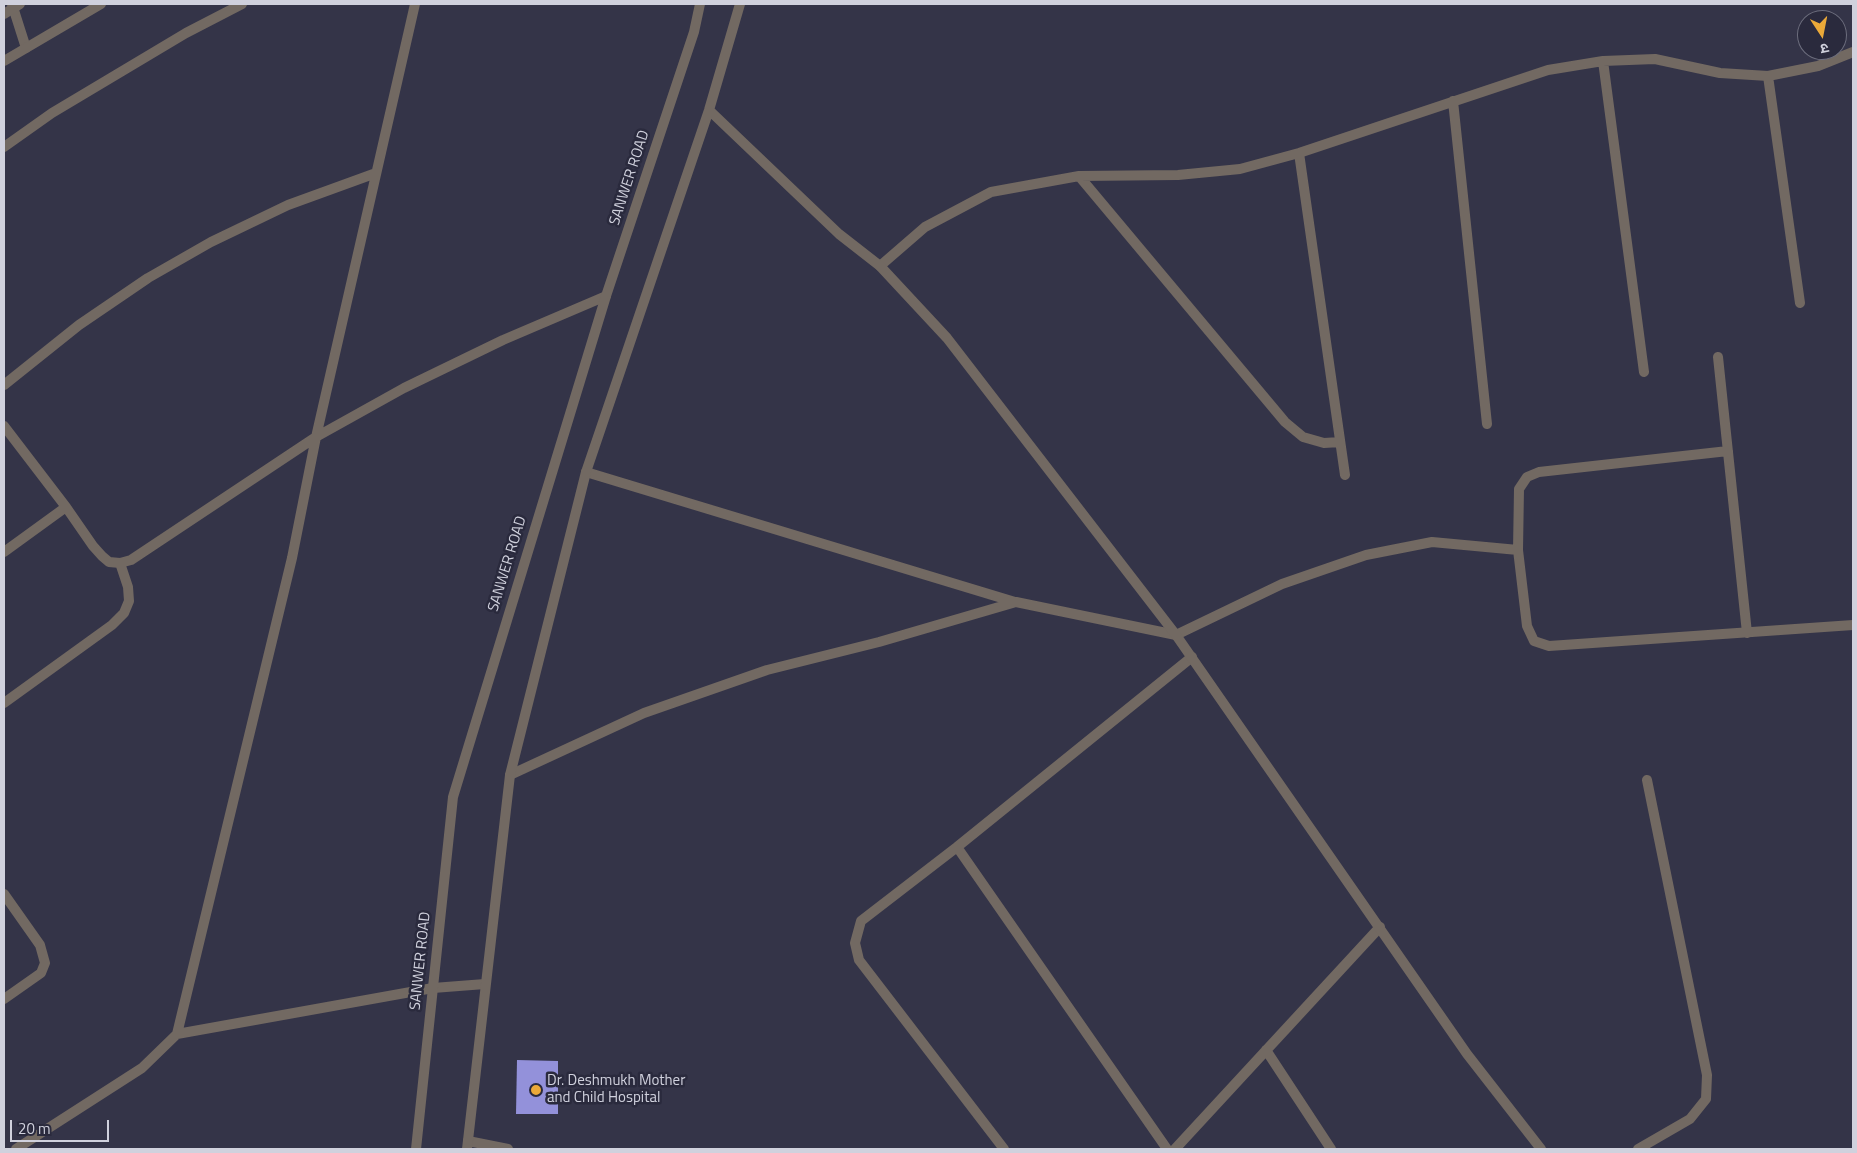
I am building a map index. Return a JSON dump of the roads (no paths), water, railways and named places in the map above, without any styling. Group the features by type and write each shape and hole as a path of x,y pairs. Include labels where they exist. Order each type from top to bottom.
{"street":[{"path":"4,61 101,4"},
{"path":"4,146 52,113 186,33 242,4"},
{"path":"16,1149 142,1068 177,1034 292,558 316,437 415,4"},
{"name":"SANWER ROAD","path":"416,1149 453,797 606,296 694,32 700,4"},
{"path":"508,1149 467,1145 510,775 586,472 709,110 740,4"},
{"path":"4,14 15,5 26,48"},
{"path":"880,266 925,227 991,192 1079,176 1178,175 1240,169 1299,153 1548,70 1603,61 1655,60 1720,73 1768,76 1818,66 1853,52"},
{"path":"1603,61 1644,372"},
{"path":"1768,76 1800,302"},
{"path":"1453,101 1487,424"},
{"path":"709,110 839,234 880,266 947,338 1176,635 1467,1054 1541,1149"},
{"path":"1299,153 1345,475"},
{"path":"4,386 79,325 148,278 211,242 288,205 376,173"},
{"path":"1079,176 1285,422 1303,437 1324,443 1340,442"},
{"path":"4,426 102,556 109,562 120,563 131,560 316,437 404,388 503,340 606,296"},
{"path":"1718,357 1747,633"},
{"path":"1728,451 1539,472 1527,477 1519,489 1518,550 1528,626 1534,641 1549,646 1853,626"},
{"path":"586,472 1016,602 1176,635 1282,584 1366,555 1432,542 1518,550"},
{"path":"4,552 66,507"},
{"path":"4,703 112,625 124,613 129,601 128,587 120,563"},
{"path":"510,775 644,713 767,670 879,642 1016,602"},
{"path":"1004,1149 859,960 855,943 861,921 957,847 1192,658"},
{"path":"1638,1149 1690,1119 1706,1099 1707,1075 1647,780"},
{"path":"957,847 1167,1149"},
{"path":"4,894 40,945 45,963 41,973 4,999"},
{"path":"1175,1149 1380,927"},
{"path":"177,1034 433,988 486,984"},
{"path":"1266,1050 1331,1149"}],"place":[{"name":"Dr. Deshmukh Mother and Child Hospital","path":"536,1090"}]}
